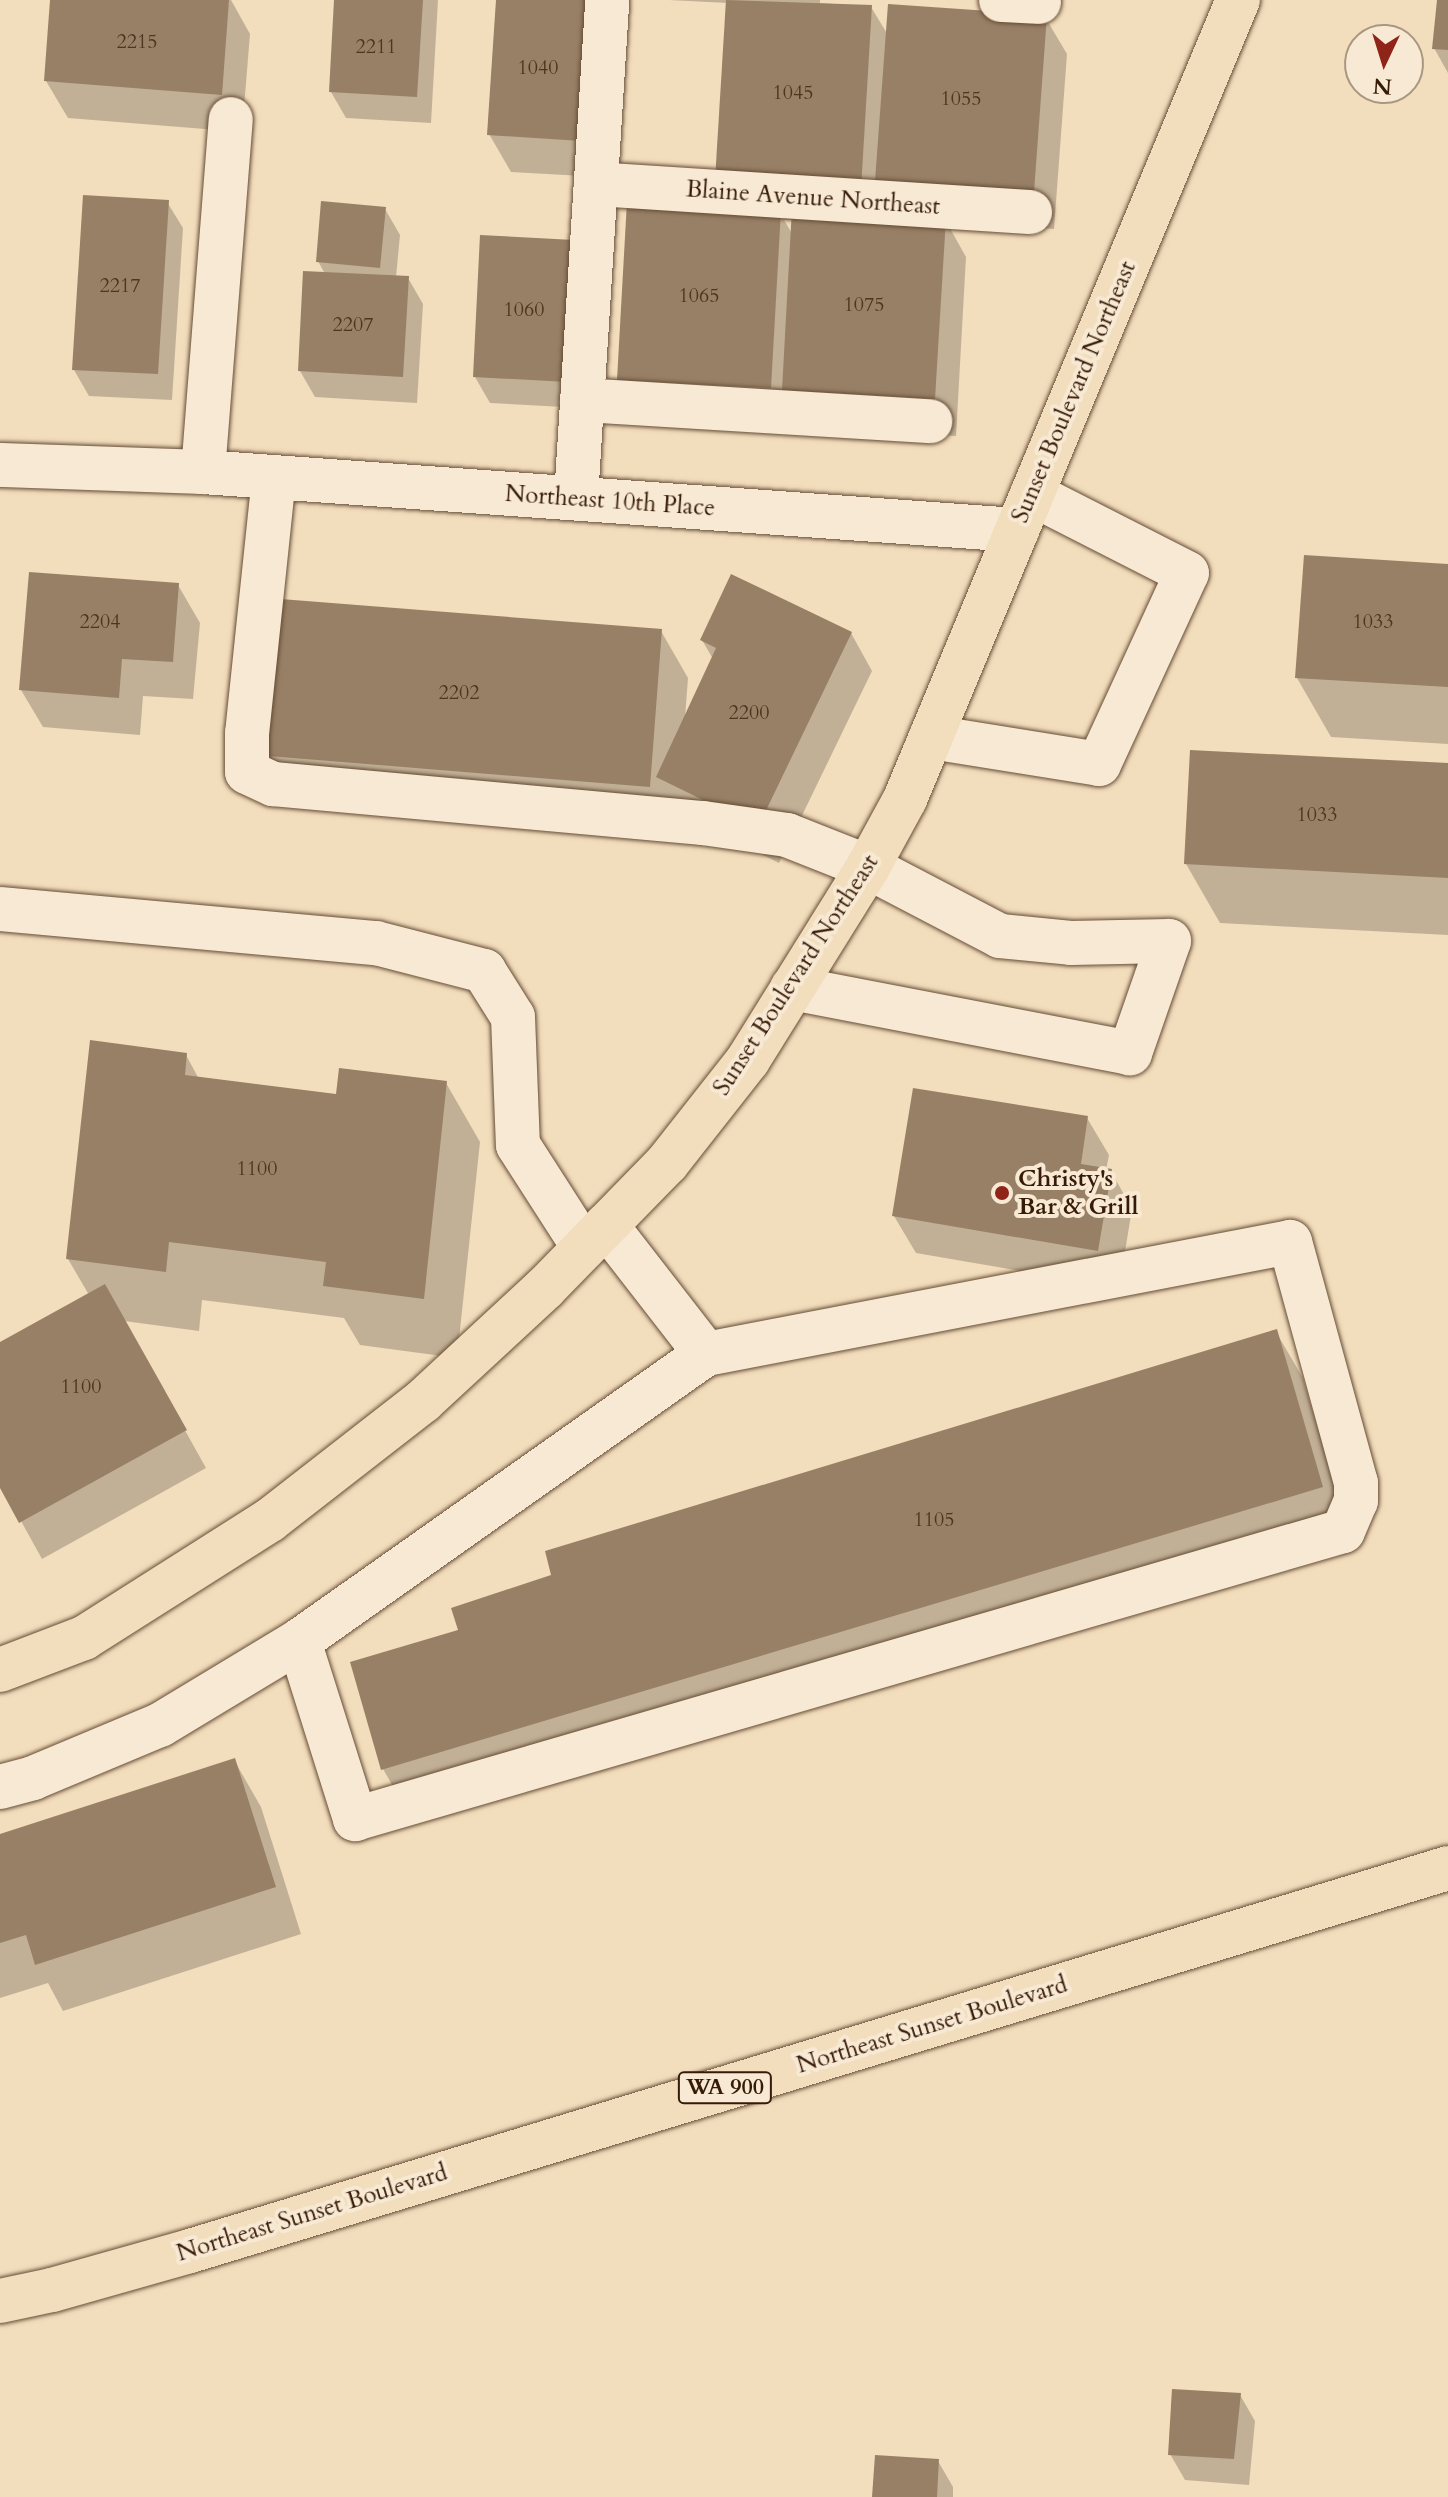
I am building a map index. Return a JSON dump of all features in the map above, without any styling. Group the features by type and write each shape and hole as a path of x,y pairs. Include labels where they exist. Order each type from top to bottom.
{"main road":[{"name":"Sunset Boulevard Northeast","path":"0,1670 84,1638 270,1520 423,1401 595,1236 676,1151 748,1060 868,867 905,799 1238,0"},
{"name":"Northeast Sunset Boulevard","path":"0,2301 52,2290 190,2251 1448,1868"}],"street":[{"path":"576,498 607,0"},
{"path":"203,472 231,119"},
{"name":"Blaine Avenue Northeast","path":"596,184 1030,212"},
{"path":"582,400 930,421"},
{"name":"Northeast 10th Place","path":"0,465 203,472 576,498 1024,512"},
{"path":"274,477 247,733 247,772 273,784 703,823 787,835 868,867 1000,936 1071,943 1169,941 1130,1053 792,988"},
{"path":"931,737 1099,764 1187,573 1024,512"},
{"path":"0,909 376,943 484,971 513,1017 518,1145 595,1236 706,1354"},
{"path":"0,1787 33,1778 160,1725 299,1641 706,1354 1290,1242 1356,1483 1356,1501 1343,1531 355,1819 299,1641"}],"building":[{"path":"50,0 229,0 222,95 44,81"},
{"path":"334,0 423,0 417,97 329,92"},
{"path":"496,0 589,0 581,141 487,135"},
{"path":"726,0 872,5 861,189 715,180"},
{"path":"1437,0 1448,0 1448,50 1432,49"},
{"path":"888,4 1047,15 1034,192 875,181"},
{"path":"83,195 169,200 158,374 72,370"},
{"path":"321,201 386,207 380,268 316,262"},
{"path":"627,201 781,210 771,388 617,380"},
{"path":"792,208 946,218 935,399 782,390"},
{"path":"480,235 574,240 568,382 473,377"},
{"path":"303,271 409,276 403,377 298,371"},
{"path":"1304,555 1448,564 1448,687 1295,678"},
{"path":"29,572 179,583 173,662 122,659 119,698 19,690"},
{"path":"731,574 852,632 758,827 656,777 716,648 700,640"},
{"path":"268,598 662,629 650,787 256,755"},
{"path":"1190,750 1448,763 1448,878 1184,864"},
{"path":"90,1040 187,1053 185,1075 336,1094 339,1068 447,1081 424,1299 323,1286 326,1262 169,1242 166,1272 66,1259"},
{"name":"Christy's Bar & Grill","path":"913,1088 1088,1116 1081,1164 1112,1169 1098,1251 892,1216"},
{"path":"105,1284 187,1430 19,1523 0,1488 0,1342"},
{"path":"1277,1329 1323,1487 381,1770 350,1662 458,1630 451,1608 551,1575 545,1551"},
{"path":"235,1758 276,1887 35,1965 26,1935 0,1943 0,1834"},
{"path":"1172,2389 1241,2393 1234,2459 1168,2455"},
{"path":"875,2455 939,2459 937,2497 872,2497"}],"place":[{"name":"Christy's Bar & Grill","path":"1002,1193"}]}
